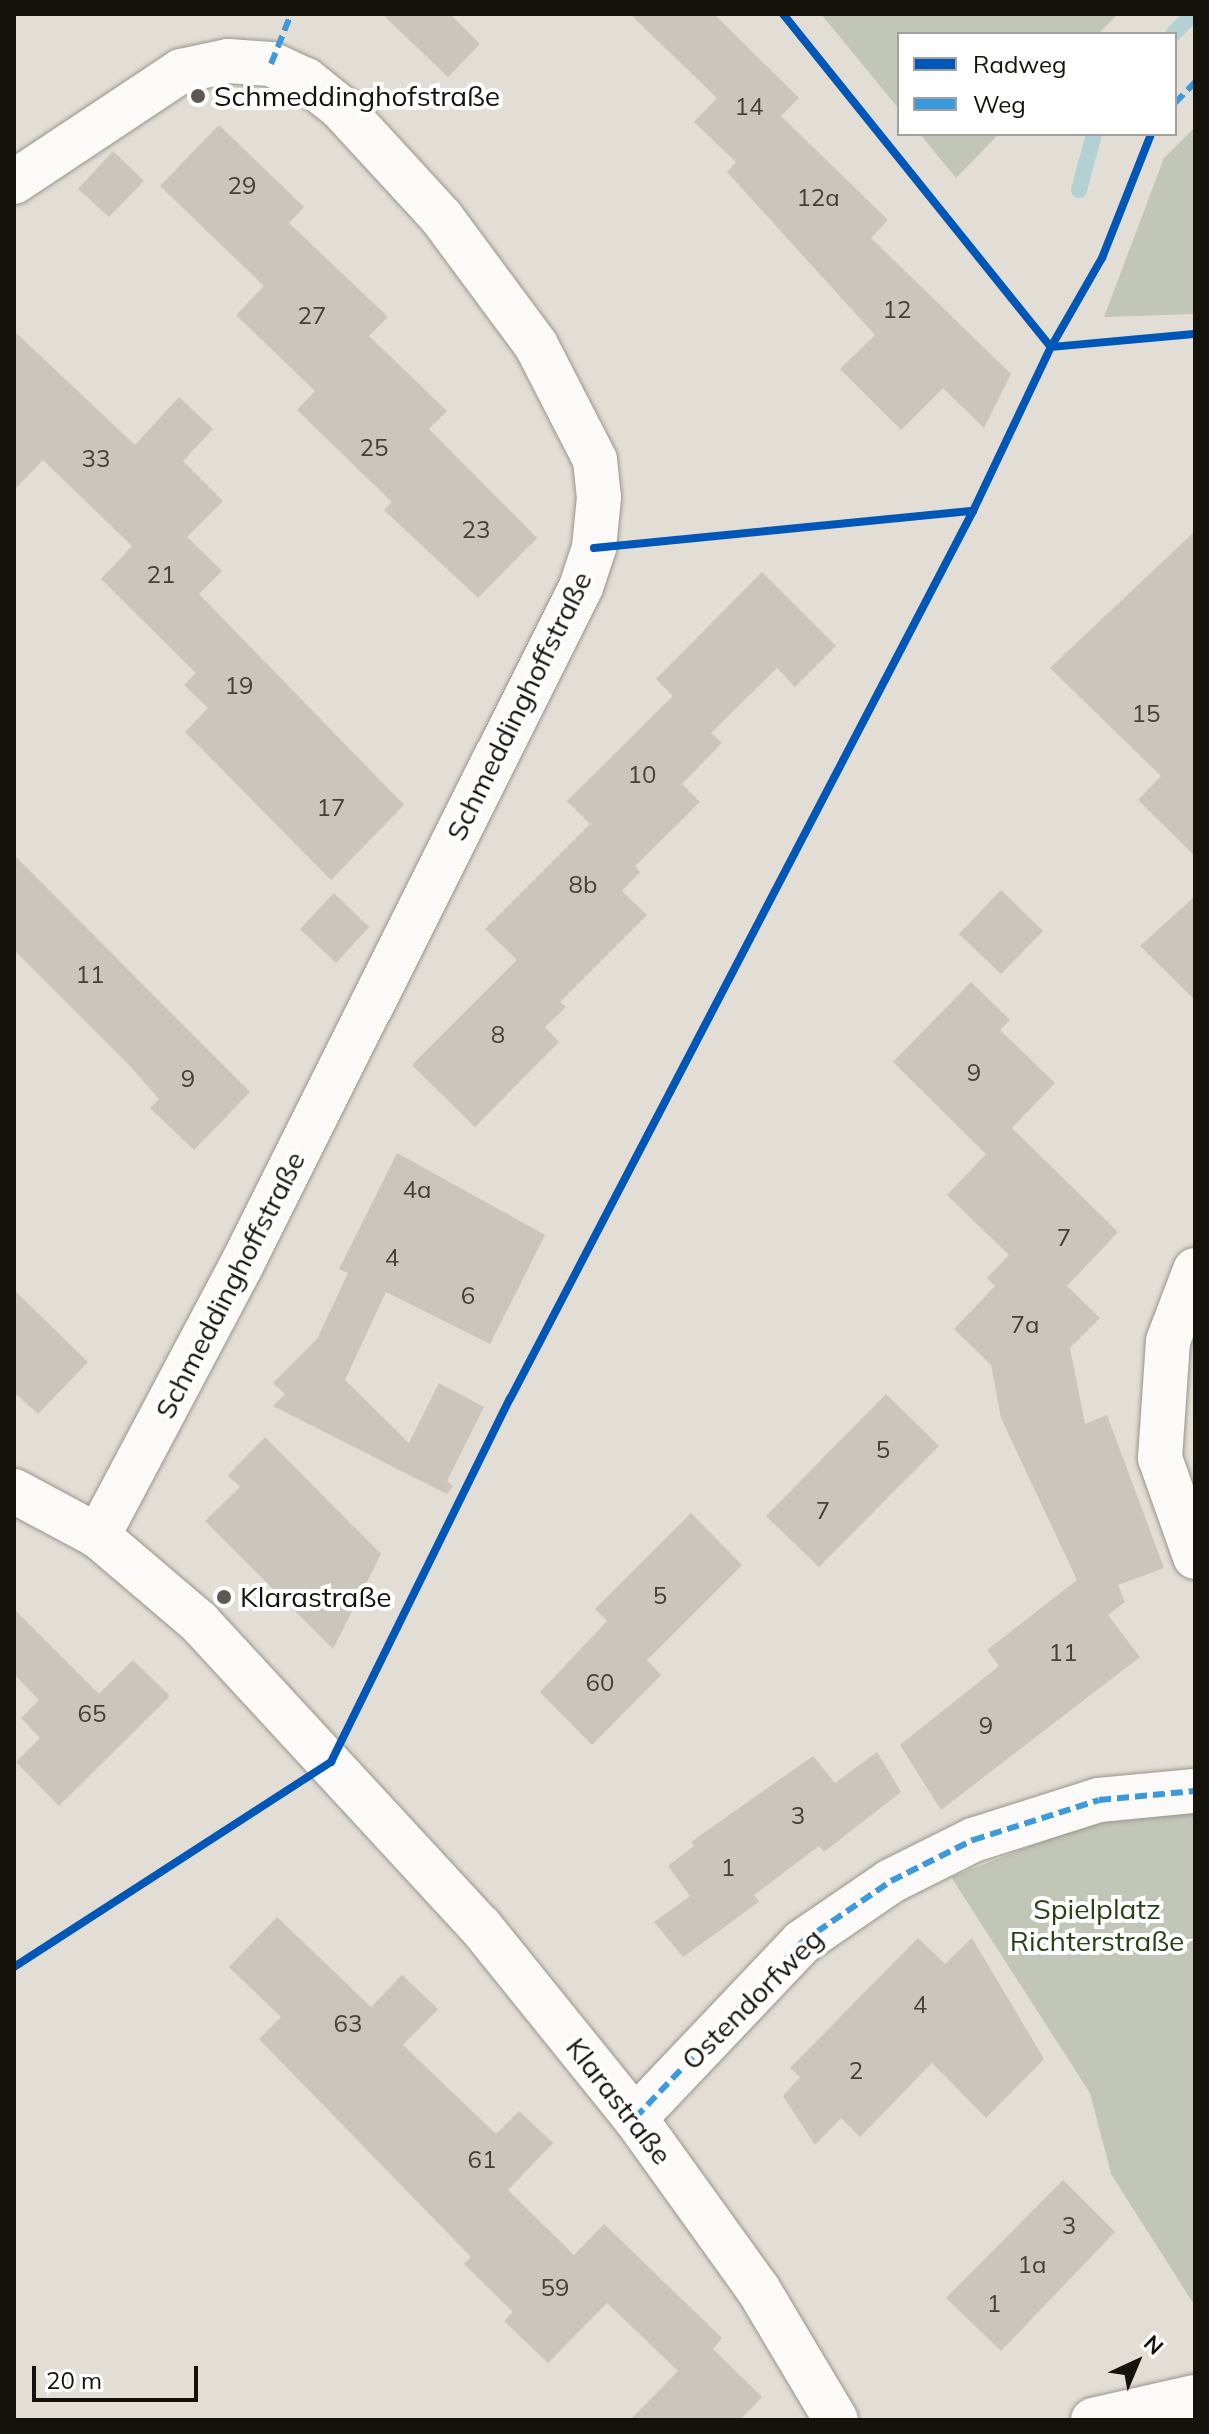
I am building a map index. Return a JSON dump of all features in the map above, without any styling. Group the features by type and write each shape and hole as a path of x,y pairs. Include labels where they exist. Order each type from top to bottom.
{"street":[{"name":"Schmeddinghoffstraße","path":"14,182 181,71 228,61 271,64 306,80 341,108 442,218 536,345 595,460 599,497 594,548 581,587 241,1266 98,1536"},
{"path":"1195,1270 1168,1341 1160,1458 1195,1557"},
{"name":"Klarastraße","path":"14,1491 98,1536 199,1622 322,1751 480,1926 635,2118 758,2289 836,2420"},
{"name":"Ostendorfweg","path":"635,2118 802,1942 891,1881 973,1840 1099,1800 1195,1791"},
{"path":"1093,2420 1195,2397"}],"green space":[{"path":"821,14 1118,14 1100,32 897,32 897,107"},
{"path":"1195,127 1195,314 1104,317 1164,158"},
{"path":"922,136 997,136 956,178"},
{"name":"Spielplatz Richterstraße","path":"1195,1807 1195,2306 1111,2174 1090,2093 951,1877 1105,1817"}],"building":[{"path":"382,14 450,14 480,44 448,77"},
{"path":"630,14 714,14 799,98 781,116 888,220 871,238 1011,374 984,428 943,388 901,430 840,369 875,335 727,172 736,162 694,122 717,98"},
{"path":"219,125 304,207 289,223 388,317 369,336 447,411 429,429 537,538 478,598 384,510 392,502 297,410 315,391 236,315 264,286 160,186"},
{"path":"113,151 144,181 109,217 78,189"},
{"path":"14,331 135,445 179,397 213,429 183,461 223,501 187,537 222,571 199,594 404,805 331,880 185,732 208,708 184,685 196,673 101,579 132,546 43,460 14,490"},
{"path":"1195,531 1195,856 1138,800 1161,776 1050,668"},
{"path":"762,572 836,646 795,687 777,668 711,733 722,743 682,784 700,802 635,866 640,872 622,891 647,915 560,1002 566,1007 545,1027 559,1042 475,1127 412,1065 517,960 485,929 590,824 567,801 673,696 656,679"},
{"path":"14,855 250,1092 194,1150 150,1108 159,1099 128,1064 14,950"},
{"path":"1001,890 1043,931 1001,974 959,934"},
{"path":"334,893 369,927 336,963 300,929"},
{"path":"1195,896 1195,1000 1140,946"},
{"path":"971,982 1010,1020 1000,1030 1055,1083 1012,1128 1118,1232 1067,1286 1100,1318 1070,1348 1085,1424 1107,1415 1164,1568 1118,1585 1125,1602 1108,1615 1140,1657 941,1810 900,1745 999,1666 987,1650 1077,1580 1001,1418 991,1365 954,1329 995,1286 987,1278 1009,1255 947,1195 986,1154 893,1062"},
{"path":"397,1153 545,1235 490,1344 386,1292 345,1380 409,1443 439,1383 484,1407 447,1481 453,1486 447,1494 273,1406 285,1394 273,1383 317,1339 348,1273 339,1269"},
{"path":"14,1290 88,1362 38,1414 14,1392"},
{"path":"886,1394 939,1446 819,1567 766,1516"},
{"path":"265,1437 381,1554 333,1649 205,1521 240,1487 228,1475"},
{"path":"691,1513 742,1565 647,1660 661,1675 592,1745 540,1692 607,1621 595,1609"},
{"path":"14,1609 99,1694 133,1660 170,1696 59,1806 16,1762 40,1738 21,1718 39,1700 14,1674"},
{"path":"877,1752 901,1792 824,1852 819,1846 754,1895 759,1902 683,1957 654,1922 690,1896 668,1866 694,1846 691,1842 813,1756 835,1783"},
{"path":"277,1917 371,2007 402,1975 438,2009 403,2045 496,2134 519,2111 553,2143 508,2190 574,2255 604,2224 722,2338 713,2349 762,2397 740,2420 630,2420 678,2371 607,2303 548,2363 504,2321 513,2312 464,2264 471,2257 259,2039 281,2017 229,1967"},
{"path":"918,1938 945,1964 972,1938 1044,2059 986,2118 932,2063 860,2137 841,2118 815,2145 783,2096 800,2077 790,2068"},
{"path":"1063,2180 1115,2232 1001,2351 946,2298"}],"waterway":[{"path":"1175,32 1193,14"},
{"path":"1079,190 1093,136"}],"marked path":[{"path":"271,64 291,14"},
{"path":"1177,101 1195,82"},
{"path":"635,2118 802,1942 891,1881 973,1840 1099,1800 1195,1791"}],"cycle path":[{"path":"783,14 1051,347 1102,258 1150,136"},
{"path":"594,548 973,511 1051,347 1195,334"},
{"path":"14,1967 331,1762 510,1399 973,511"}],"place":[{"name":"Schmeddinghofstraße","path":"198,96"},
{"name":"Klarastraße","path":"224,1597"}]}
